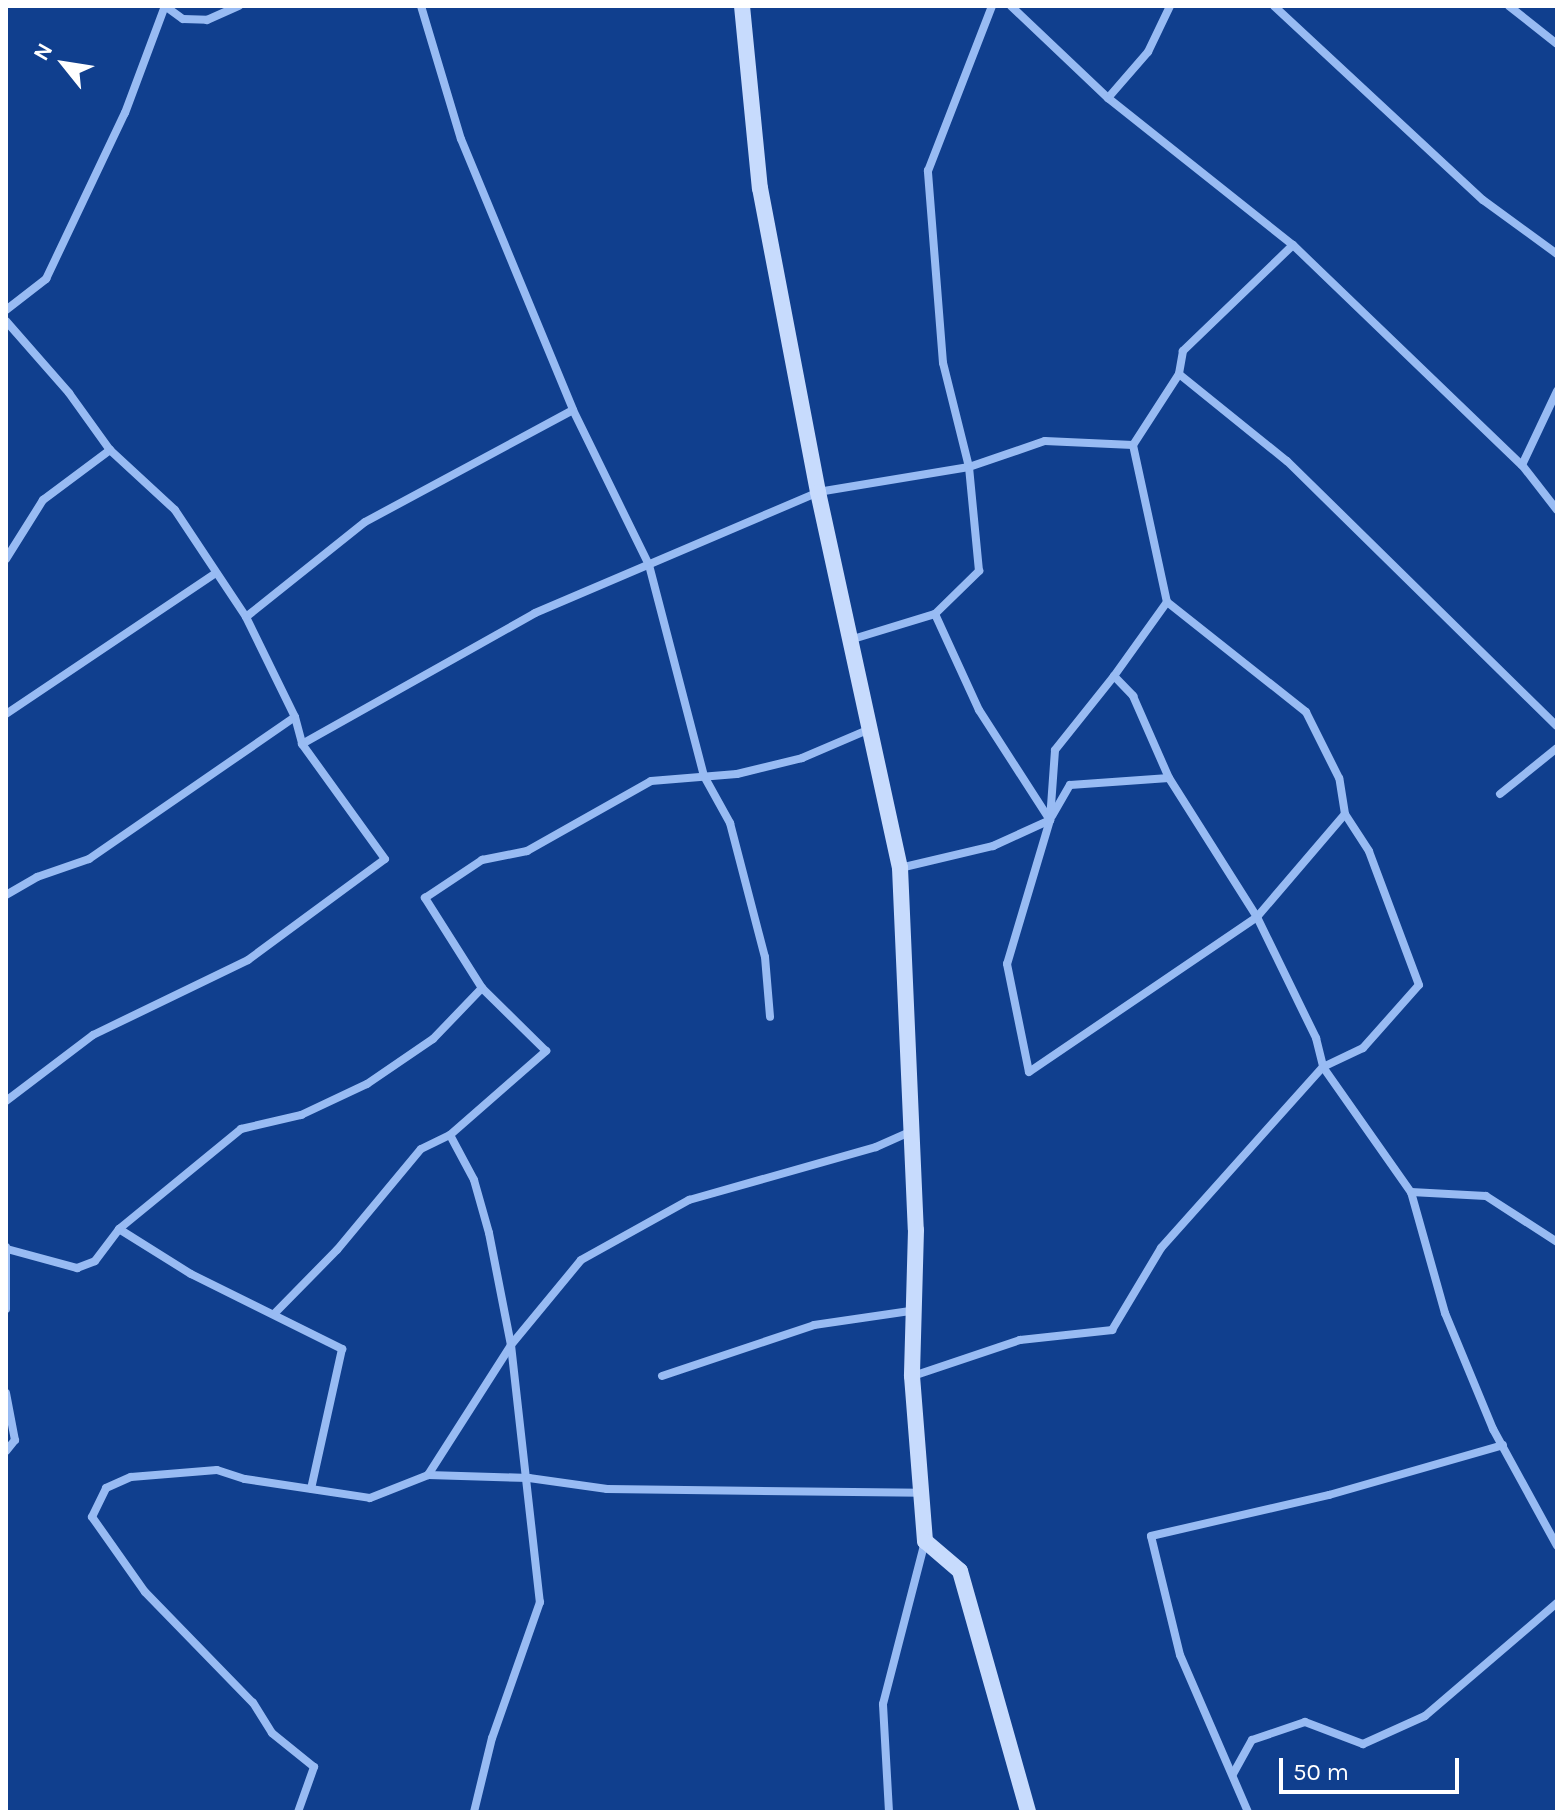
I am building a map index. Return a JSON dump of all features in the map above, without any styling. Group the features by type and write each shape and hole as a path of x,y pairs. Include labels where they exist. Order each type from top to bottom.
{"street":[{"path":"6,310 46,279 125,113 165,6 183,19 207,20 239,6"},
{"path":"421,6 461,139 573,410 649,565 704,776 730,823 765,957 770,1017"},
{"path":"742,6 760,188 818,492 853,639 900,868 916,1230 910,1311 912,1376 925,1541 883,1704 889,1812"},
{"path":"853,639 935,614 979,571 969,467 943,363 928,171 992,6"},
{"path":"1011,6 1108,98 1293,245 1522,465 1557,510"},
{"path":"1108,98 1148,52 1170,6"},
{"path":"1274,6 1483,200 1557,254"},
{"path":"1509,6 1557,44"},
{"path":"912,1376 1020,1340 1112,1330 1161,1248 1323,1067 1363,1048 1419,985 1369,851 1345,814 1339,778 1306,712 1167,602 1133,445 1179,374 1183,351 1293,245"},
{"path":"6,321 69,393 110,450 175,510 214,574 246,617 295,717 302,744 385,859 248,960 93,1035 6,1101"},
{"path":"1179,374 1287,461 1557,726"},
{"path":"1522,465 1557,391"},
{"path":"246,617 365,522 573,410"},
{"path":"302,744 535,613 818,492 969,467 1045,441 1133,445"},
{"path":"6,559 43,500 110,450"},
{"path":"6,714 214,574"},
{"path":"1167,602 1055,750 1050,820 1007,964 1029,1072 1257,917 1345,814"},
{"path":"935,614 979,710 1050,820"},
{"path":"1114,676 1133,696 1169,778 1257,917 1316,1038 1323,1067 1411,1192 1445,1313 1503,1445 1557,1546"},
{"path":"6,895 37,877 89,859 295,717"},
{"path":"274,1314 337,1250 421,1149 450,1135 546,1051 482,988 425,898 482,860 527,851 651,781 737,774 802,758 872,728"},
{"path":"1500,794 1557,748"},
{"path":"900,868 993,846 1050,820 1070,785 1169,778"},
{"path":"6,1309 7,1247 77,1268 95,1261 119,1229 241,1129 301,1115 400,1063 433,1039 482,988"},
{"path":"428,1475 511,1345 581,1260 689,1200 876,1147 913,1131"},
{"path":"450,1135 474,1180 486,1220 511,1345 529,1478 530,1543 540,1602 492,1738 474,1812"},
{"path":"1411,1192 1486,1196 1557,1242"},
{"path":"119,1229 191,1274 342,1349 311,1489"},
{"path":"662,1376 814,1325 910,1311"},
{"path":"6,1393 15,1440 6,1451"},
{"path":"1248,1812 1233,1774 1196,1702 1180,1655 1151,1536 1329,1495 1503,1445"},
{"path":"298,1812 314,1767 272,1733 253,1703 179,1631 92,1517 106,1488 131,1477 217,1470 370,1498 428,1475 529,1478 607,1489 921,1493"},
{"path":"925,1541 960,1571 1028,1812"},
{"path":"1233,1774 1252,1740 1305,1722 1363,1744 1425,1716 1557,1603"}]}
